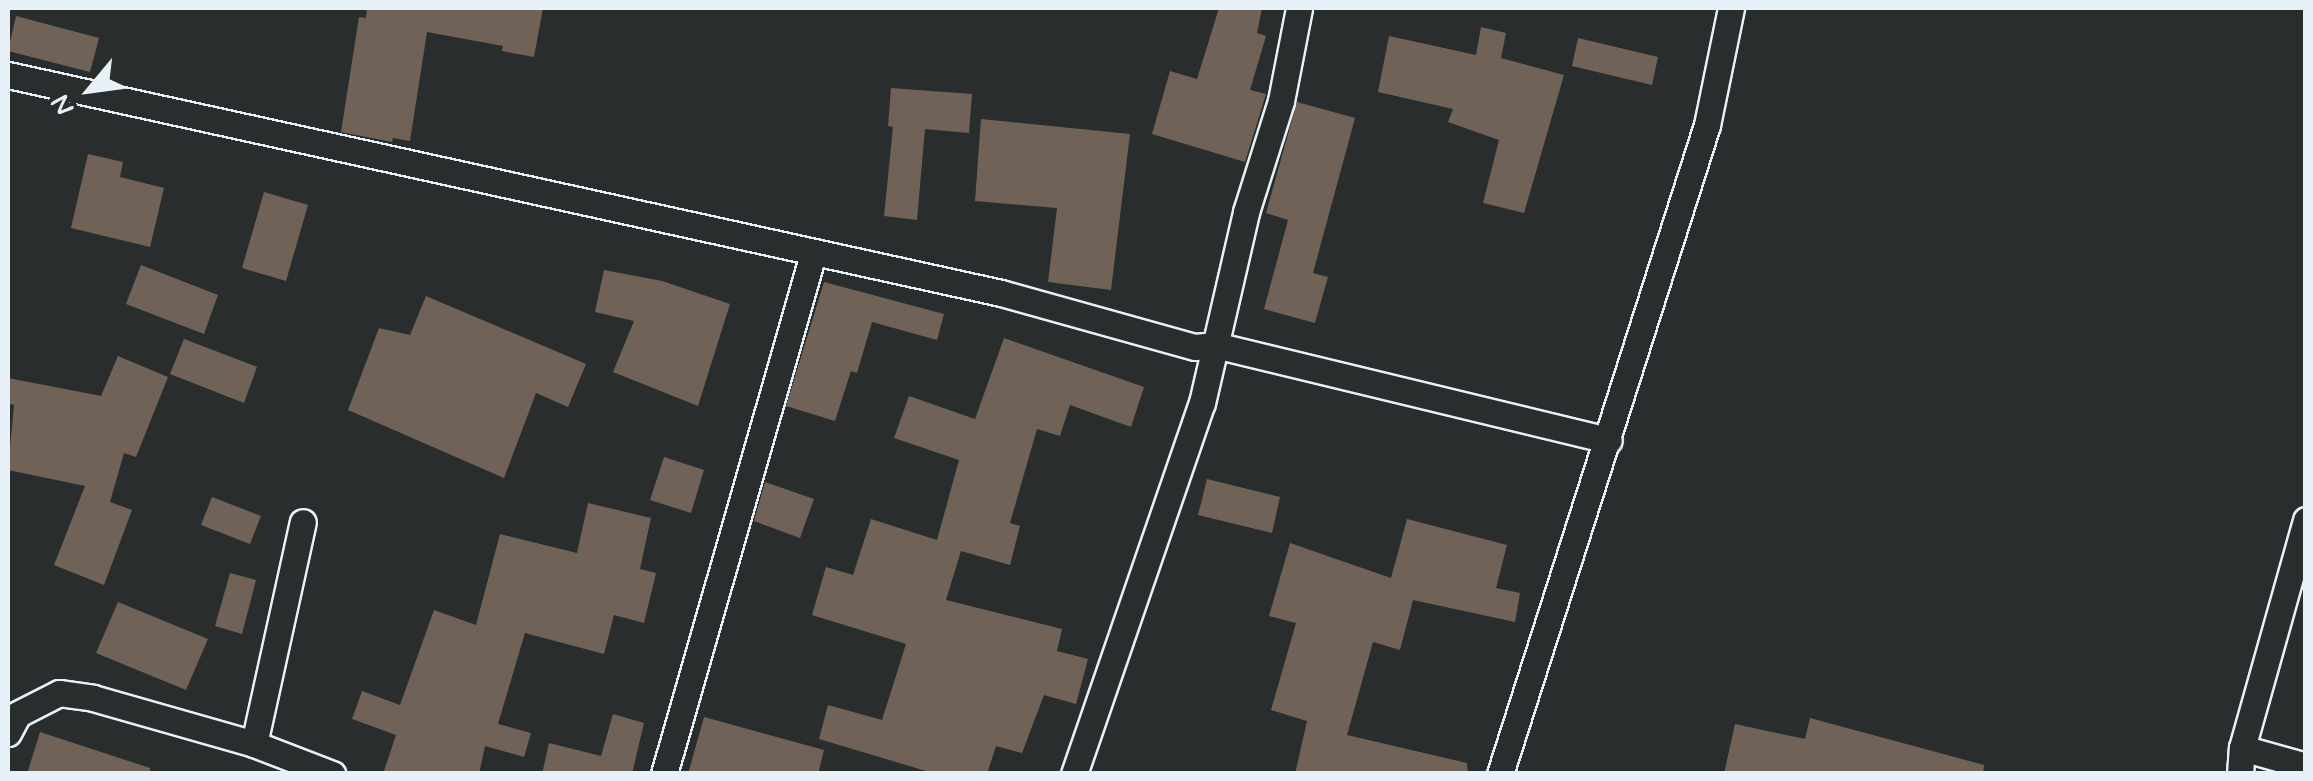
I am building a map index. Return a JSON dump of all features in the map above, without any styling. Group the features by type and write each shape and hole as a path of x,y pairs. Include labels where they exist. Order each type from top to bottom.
{"street":[{"path":"1074,774 1202,403 1246,212 1281,102 1299,8"},
{"path":"1500,774 1707,125 1732,8"},
{"path":"8,75 1001,293 1194,347 1215,345 1608,440"},
{"path":"664,774 813,254"},
{"path":"2306,520 2241,761 2306,766"},
{"path":"254,744 303,522"},
{"path":"8,733 18,714 59,692 254,744 332,774"}],"building":[{"path":"367,8 543,8 534,57 502,51 503,46 427,32 410,141 393,138 392,142 341,132 359,17 366,18"},
{"path":"1219,8 1262,8 1257,33 1266,36 1250,90 1266,94 1245,162 1152,134 1170,71 1197,79"},
{"path":"16,16 99,38 90,72 8,51"},
{"path":"1481,27 1506,33 1501,58 1564,75 1524,213 1483,203 1499,140 1448,122 1453,109 1378,92 1389,36 1476,55"},
{"path":"1578,38 1658,57 1652,85 1572,66"},
{"path":"891,88 972,94 969,133 925,129 917,220 884,216 893,127 888,126"},
{"path":"1297,102 1355,118 1313,273 1328,277 1315,323 1264,309 1288,220 1266,213"},
{"path":"981,119 1130,134 1111,290 1048,282 1057,208 975,201"},
{"path":"88,154 123,162 120,177 164,188 150,247 71,228"},
{"path":"264,192 308,205 286,281 242,268"},
{"path":"141,265 218,295 204,334 126,304"},
{"path":"604,270 662,281 730,304 698,406 613,372 634,321 595,312"},
{"path":"824,282 944,314 937,340 872,322 857,373 851,371 835,421 786,406"},
{"path":"426,296 586,364 568,407 536,393 504,478 348,410 379,328 410,335"},
{"path":"1004,338 1144,387 1131,427 1070,405 1060,436 1037,429 1010,523 1020,526 1010,565 961,551 946,600 1062,629 1057,651 1088,659 1076,704 1044,695 1022,753 996,746 987,774 936,774 819,739 828,705 882,720 906,644 812,615 826,567 853,575 871,519 937,540 959,460 894,438 909,396 975,419"},
{"path":"184,339 257,367 244,403 170,374"},
{"path":"118,356 168,377 136,457 124,453 110,502 132,510 104,585 54,565 85,486 8,470 14,405 8,403 8,378 101,396"},
{"path":"664,457 704,470 691,513 650,500"},
{"path":"1207,479 1280,497 1272,533 1198,515"},
{"path":"765,482 814,499 800,538 754,521"},
{"path":"212,497 261,516 250,544 201,525"},
{"path":"588,503 651,518 640,569 656,573 644,623 614,615 604,654 525,633 498,724 531,733 524,757 485,746 479,774 383,774 396,735 352,719 362,691 400,705 434,610 476,625 500,534 577,553"},
{"path":"1407,519 1507,545 1496,588 1520,593 1515,622 1413,600 1400,650 1373,642 1347,735 1467,763 1468,774 1295,774 1307,721 1271,710 1296,623 1269,616 1290,543 1391,578"},
{"path":"230,573 256,580 242,634 215,626"},
{"path":"118,602 208,639 186,690 96,653"},
{"path":"613,714 644,723 632,774 542,774 549,743 601,756"},
{"path":"704,717 824,750 818,774 688,774"},
{"path":"1810,718 1984,765 1983,774 1724,774 1735,724 1805,739"},
{"path":"40,732 150,768 150,774 27,774"}]}
